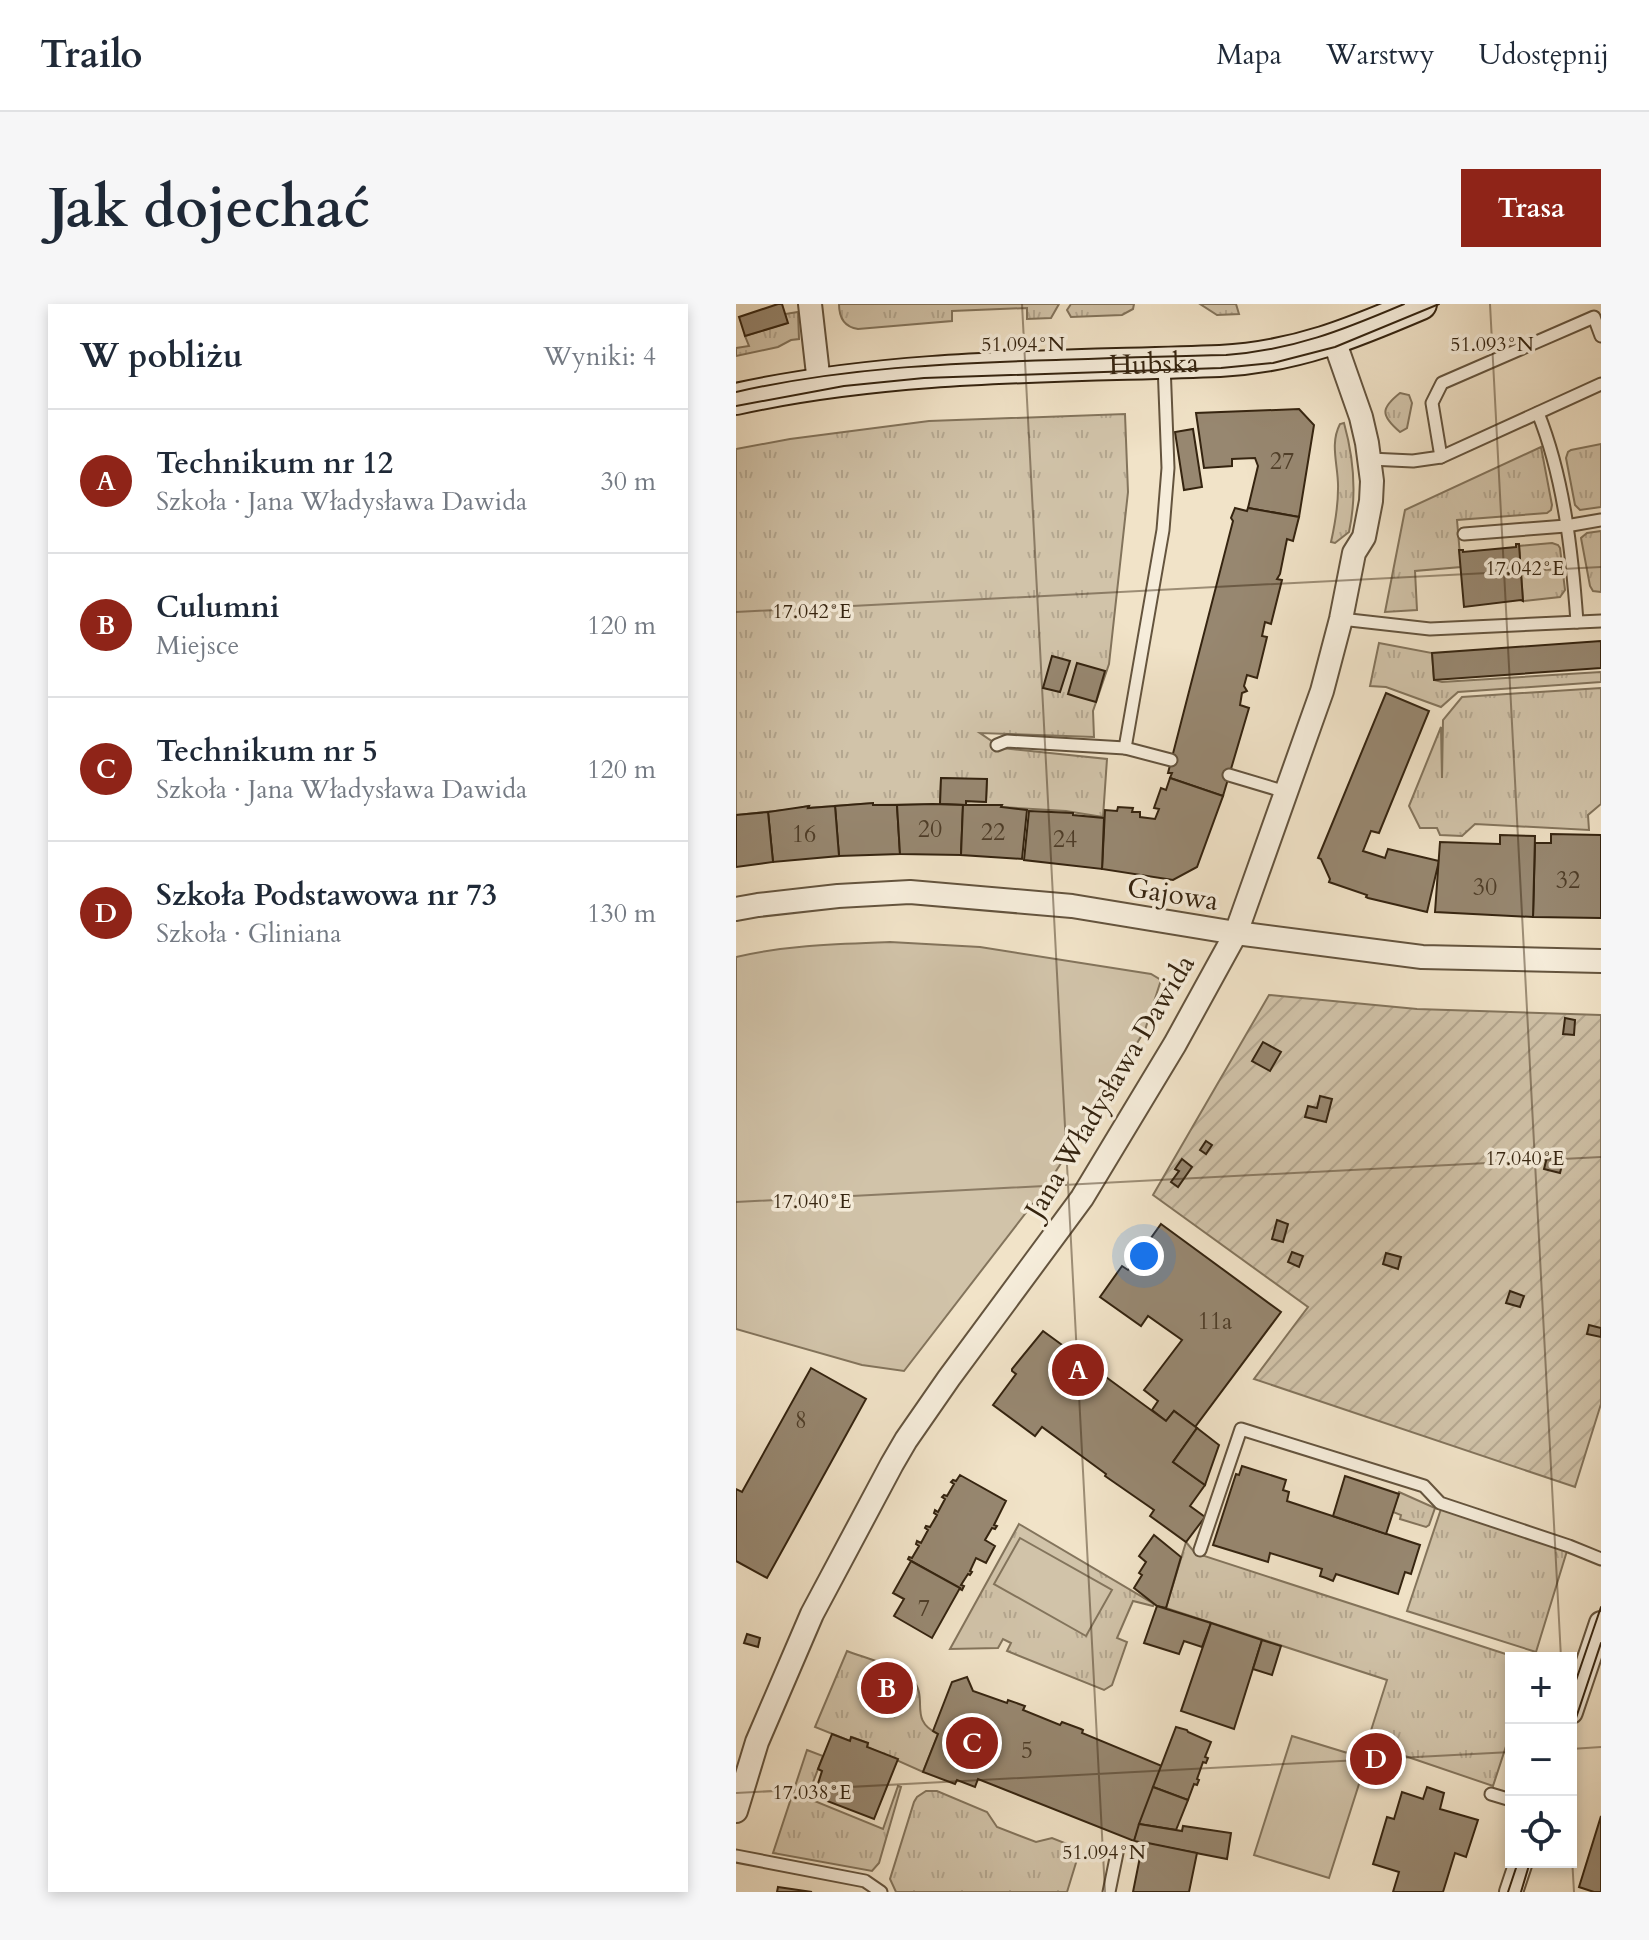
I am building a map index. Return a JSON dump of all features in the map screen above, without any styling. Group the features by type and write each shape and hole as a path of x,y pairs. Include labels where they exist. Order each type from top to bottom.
{"street":[{"path":"810,304 819,383"},
{"name":"Hubska","path":"736,399 819,383 947,370 1261,358 1334,340 1421,304"},
{"name":"Jana Władysława Dawida","path":"736,1811 757,1742 812,1614 892,1464 949,1378 1082,1198 1175,1044 1236,933 1322,691 1354,553 1364,537 1371,501 1370,459 1361,417 1334,340"},
{"name":"Gajowa","path":"736,909 838,896 910,892 1072,906 1236,933 1422,957 1601,961"},
{"path":"1577,1694 1601,1623"},
{"path":"1511,1892 1519,1868"}],"lane":[{"path":"1441,457 1432,403 1442,383 1594,317 1601,336"},
{"path":"1125,748 1163,530 1168,468 1164,363"},
{"path":"1370,459 1413,461 1441,457 1601,384"},
{"path":"1538,413 1550,443 1566,526 1577,622"},
{"path":"1464,534 1566,526 1601,520"},
{"path":"1341,619 1430,629 1601,621"},
{"path":"997,745 1007,741 1125,748 1171,760"},
{"path":"1229,775 1286,792"},
{"path":"1200,1550 1241,1429 1424,1486 1440,1503 1601,1559"},
{"path":"1491,1794 1505,1798"},
{"path":"1109,1892 1117,1853"},
{"path":"736,1856 865,1881 881,1892"}],"green space":[{"path":"839,304 1059,304 1051,318 1027,319 1027,308 952,311 952,321 858,329 843,321"},
{"path":"1071,304 1134,304 1133,309 1122,315 1071,317 1067,310"},
{"path":"1200,304 1236,304 1239,314 1217,315"},
{"path":"798,312 799,339 736,356 736,348 749,346 745,336 787,323 785,314"},
{"path":"1400,393 1409,395 1412,403 1407,428 1400,432 1385,412 1389,403"},
{"path":"1125,414 1128,492 1109,664 1093,711 1094,737 980,733 1002,748 1107,759 1103,817 1001,805 966,805 966,801 986,802 987,780 946,778 941,778 940,804 808,806 736,815 736,449 929,421"},
{"path":"1344,423 1354,491 1349,532 1335,543 1331,542 1338,496 1335,440 1340,424"},
{"path":"1601,444 1601,507 1580,510 1575,505 1566,458 1571,450"},
{"path":"1541,447 1551,510 1547,513 1457,520 1461,567 1415,571 1417,610 1385,612 1405,510"},
{"path":"1601,531 1601,592 1593,591 1590,586 1581,538 1587,533"},
{"path":"1552,543 1560,548 1565,590 1560,597 1523,601 1519,546"},
{"path":"1379,643 1432,653 1434,680 1442,682 1601,672 1601,682 1458,692 1441,707 1386,687 1370,686"},
{"path":"1601,688 1601,804 1588,815 1589,830 1475,824 1462,836 1440,835 1437,828 1420,828 1409,806 1441,727 1442,778 1443,720 1462,697"},
{"path":"890,942 980,947 1151,974 1161,980 1145,1030 1045,1188 904,1371 862,1365 736,1329 736,957 832,944"},
{"path":"1269,995 1417,1009 1601,1015 1601,1404 1575,1487 1254,1379 1308,1307 1153,1195"},
{"path":"1399,1492 1435,1508 1429,1525 1426,1527 1400,1519 1401,1515 1393,1512"},
{"path":"1441,1509 1567,1551 1536,1652 1407,1611"},
{"path":"1019,1524 1154,1604 1133,1601 1117,1638 1127,1642 1112,1685 1104,1690 1007,1651 1011,1643 1003,1639 998,1648 950,1649"},
{"path":"1020,1538 1112,1590 1086,1636 994,1584"},
{"path":"1186,1542 1195,1553 1505,1654 1505,1749 1493,1786 1367,1743 1387,1680 1166,1608"},
{"path":"847,1651 900,1671 917,1686 923,1722 938,1734 923,1772 867,1747 868,1743 852,1737 850,1741 815,1727"},
{"path":"1292,1736 1367,1759 1329,1878 1254,1855"},
{"path":"807,1750 823,1756 807,1798 883,1829 898,1786 901,1787 879,1863 872,1871 773,1853"},
{"path":"926,1791 937,1791 987,1812 997,1827 1036,1842 1052,1838 1075,1847 1079,1853 1067,1892 896,1892 890,1879 914,1802"}],"building":[{"path":"782,304 788,323 745,336 739,317"},
{"path":"1299,409 1314,425 1299,517 1248,508 1258,466 1255,458 1232,459 1232,466 1204,468 1196,413"},
{"path":"1193,429 1202,487 1184,490 1175,432"},
{"path":"1235,508 1299,517 1293,541 1287,539 1277,579 1282,580 1271,624 1265,622 1262,636 1267,637 1257,678 1247,675 1244,686 1247,691 1242,693 1240,705 1249,708 1223,796 1170,778 1172,773 1168,773"},
{"path":"1519,544 1523,601 1464,607 1459,550 1516,547"},
{"path":"1601,641 1601,668 1434,680 1432,653"},
{"path":"1052,656 1070,661 1060,692 1043,688"},
{"path":"1077,663 1105,671 1096,702 1068,694"},
{"path":"1386,693 1429,711 1379,833 1371,831 1363,851 1385,858 1388,849 1439,861 1427,912 1368,898 1329,882 1318,858"},
{"path":"941,778 987,779 986,802 940,804"},
{"path":"1170,778 1223,796 1197,867 1173,880 1102,869 1105,810 1133,808 1132,812 1140,812 1140,817 1155,819 1159,809 1154,808 1161,788 1166,790"},
{"path":"897,805 900,854 839,856 835,806"},
{"path":"897,805 963,805 961,855 900,854"},
{"path":"963,805 1002,805 1027,810 1022,859 961,855"},
{"path":"835,806 839,856 773,862 768,812"},
{"path":"1029,811 1104,818 1102,869 1024,860"},
{"path":"768,812 773,862 736,867 736,815"},
{"path":"1551,834 1601,835 1601,918 1533,917 1535,843 1551,843"},
{"path":"1500,835 1535,836 1533,917 1435,912 1440,842 1500,844"},
{"path":"1565,1018 1575,1020 1574,1035 1563,1034"},
{"path":"1263,1042 1281,1052 1270,1071 1252,1061"},
{"path":"1320,1096 1332,1099 1326,1122 1305,1117 1308,1106 1317,1108"},
{"path":"1206,1141 1212,1145 1206,1154 1200,1150"},
{"path":"1547,1157 1563,1161 1560,1173 1544,1169"},
{"path":"1182,1159 1192,1167 1178,1187 1171,1182 1179,1171 1175,1169"},
{"path":"1277,1220 1288,1224 1283,1242 1272,1239"},
{"path":"1161,1224 1281,1312 1195,1427 1174,1411 1166,1421 1152,1410 1158,1401 1144,1390 1182,1340 1148,1316 1141,1326 1100,1297 1122,1266 1128,1270"},
{"path":"1292,1252 1303,1256 1299,1267 1288,1262"},
{"path":"1386,1253 1401,1257 1398,1269 1383,1264"},
{"path":"1510,1291 1524,1296 1520,1307 1506,1303"},
{"path":"1589,1325 1601,1328 1601,1337 1587,1334"},
{"path":"1043,1331 1166,1421 1174,1411 1197,1428 1173,1462 1205,1485 1190,1506 1205,1517 1186,1542 1150,1516 1154,1510 1042,1427 1035,1436 993,1405 1016,1374 1012,1369"},
{"path":"811,1368 866,1399 767,1578 736,1561 736,1489 742,1492"},
{"path":"1197,1428 1219,1445 1205,1485 1173,1462"},
{"path":"1242,1466 1286,1480 1283,1490 1289,1492 1287,1501 1420,1545 1411,1574 1405,1572 1398,1594 1336,1574 1333,1581 1320,1576 1322,1569 1270,1553 1268,1562 1213,1545 1236,1474 1239,1475"},
{"path":"960,1475 1006,1501 994,1525 997,1526 992,1528 985,1540 995,1546 986,1563 976,1558 972,1572 961,1585 964,1586 962,1590 908,1559 912,1558 919,1546 917,1541 921,1543 928,1530 926,1526 930,1527 937,1515 935,1510 938,1512 945,1499 942,1497 947,1496 954,1484 951,1482"},
{"path":"1345,1476 1399,1494 1386,1534 1333,1516"},
{"path":"1154,1535 1181,1557 1166,1608 1157,1606 1134,1588 1146,1562 1139,1556"},
{"path":"911,1561 960,1588 932,1638 894,1616 904,1599 893,1593"},
{"path":"1157,1606 1211,1623 1202,1647 1184,1641 1179,1654 1144,1643"},
{"path":"1211,1623 1262,1640 1234,1729 1181,1711"},
{"path":"747,1634 760,1638 758,1647 744,1643"},
{"path":"1262,1640 1281,1646 1272,1675 1253,1669"},
{"path":"967,1677 973,1691 1025,1706 1023,1710 1060,1725 1062,1722 1081,1729 1082,1733 1162,1766 1134,1841 978,1779 975,1787 957,1780 955,1784 923,1772 938,1734 933,1731 952,1682"},
{"path":"1176,1727 1211,1742 1205,1757 1208,1758 1206,1763 1203,1762 1199,1780 1197,1785 1194,1784 1188,1800 1153,1787"},
{"path":"832,1734 850,1741 851,1737 868,1743 867,1747 898,1759 874,1819 814,1796 822,1771 818,1769"},
{"path":"1153,1787 1188,1800 1176,1830 1139,1824"},
{"path":"1427,1787 1444,1793 1440,1809 1478,1820 1466,1857 1455,1853 1443,1892 1393,1892 1399,1872 1373,1864 1387,1817 1394,1819 1402,1792 1423,1799"},
{"path":"1601,1816 1601,1892 1594,1892 1579,1887"},
{"path":"1139,1824 1182,1831 1183,1826 1231,1833 1227,1859 1134,1841"},
{"path":"1143,1842 1197,1853 1189,1892 1133,1892"},
{"path":"778,1887 812,1892 777,1892"}],"tram line":[{"path":"736,392 816,377 895,368 1226,355 1274,349 1317,337 1404,304"},
{"path":"736,406 844,386 924,378 1221,368 1273,363 1335,347 1439,304"},
{"path":"1577,1677 1601,1607"},
{"path":"1574,1724 1601,1643"},
{"path":"1508,1892 1516,1868"},
{"path":"1521,1892 1528,1868"}],"place":[{"name":"Technikum nr 12","path":"1078,1370"},
{"name":"Culumni","path":"887,1688"},
{"name":"Technikum nr 5","path":"972,1743"},
{"name":"Szkoła Podstawowa nr 73","path":"1376,1759"}]}
